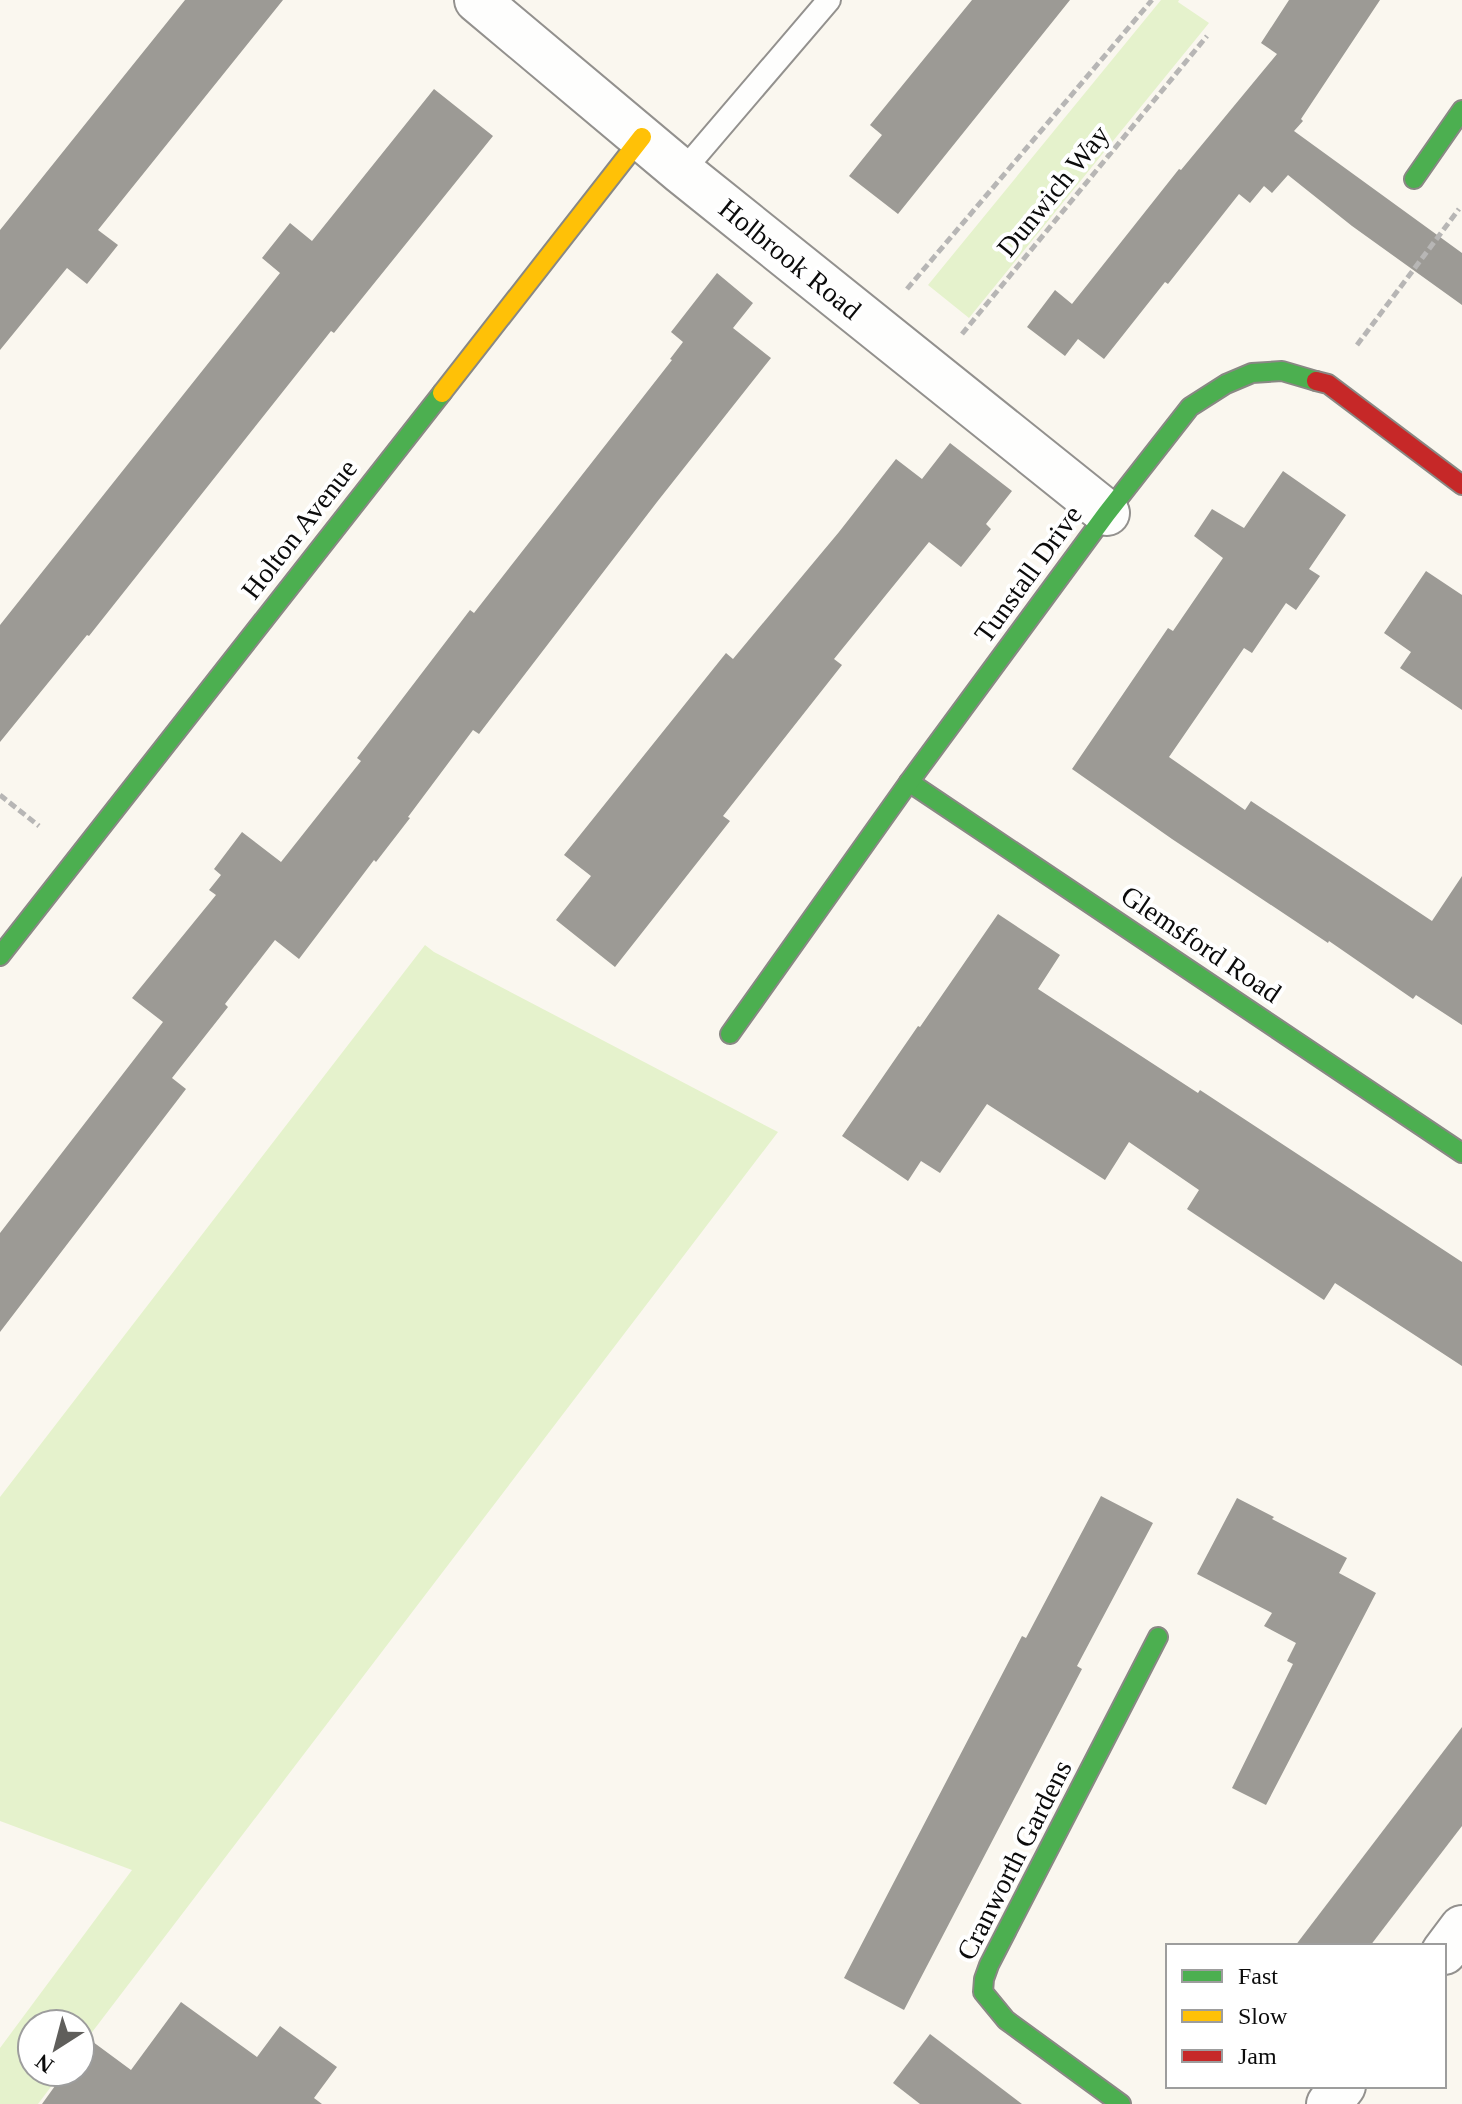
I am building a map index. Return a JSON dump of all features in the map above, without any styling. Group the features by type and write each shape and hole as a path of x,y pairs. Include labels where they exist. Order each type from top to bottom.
{"street":[{"name":"Holbrook Road","path":"477,0 682,172 1107,513"},
{"path":"1414,179 1462,110"},
{"name":"Holton Avenue","path":"0,956 642,137"},
{"name":"Tunstall Drive","path":"730,1034 909,782 1107,513 1190,407 1226,384 1252,373 1282,371 1328,384 1462,485"},
{"name":"Glemsford Road","path":"909,782 1462,1153"},
{"name":"Cranworth Gardens","path":"1121,2104 1006,2020 983,1992 984,1979 1158,1637"},
{"path":"1446,1949 1462,1928"},
{"path":"1329,2104 1341,2088"}],"lane":[{"path":"682,172 829,0"}],"path":[{"name":"Dunwich Way","path":"875,327 1152,0"},
{"name":"Dunwich Way","path":"931,372 1207,36"},
{"path":"1328,384 1462,205"}],"green space":[{"path":"1161,0 1179,0 1209,23 969,318 928,285"},
{"path":"425,945 778,1132 96,2027 96,2008 30,2008 132,1870 0,1821 0,1497"},
{"path":"16,2026 16,2088 50,2088 38,2104 0,2104 0,2048"}],"building":[{"path":"185,0 283,0 98,230 118,245 87,284 67,268 0,350 0,230"},
{"path":"972,0 1070,0 898,214 849,176 882,135 870,125"},
{"path":"1289,0 1380,0 1294,131 1462,253 1462,305 1352,226 1288,175 1272,193 1264,186 1250,203 1239,194 1104,359 1078,339 1065,356 1027,327 1055,290 1072,304 1179,169 1277,54 1261,43"},
{"path":"434,89 493,136 334,333 331,331 89,636 0,742 0,625 280,273 262,258 290,223 312,241"},
{"path":"717,273 753,303 733,328 771,358 479,734 473,730 410,818 299,959 275,940 225,1004 228,1007 172,1078 186,1089 0,1332 0,1233 163,1022 132,998 216,895 209,890 221,875 214,869 242,832 281,862 361,761 357,758 470,610 474,613 672,360 683,342 671,332"},
{"path":"950,443 1012,491 986,524 991,529 961,567 929,542 834,659 842,665 723,816 730,821 615,967 556,920 591,876 564,855 726,653 733,659 896,459 922,479"},
{"path":"1283,471 1346,515 1309,569 1320,576 1296,610 1286,603 1252,653 1244,648 1169,757 1245,810 1251,801 1432,921 1462,876 1462,1025 1416,995 1413,999 1072,769 1168,628 1173,631 1223,558 1194,536 1212,509 1244,528"},
{"path":"1426,571 1462,595 1462,710 1400,668 1411,652 1384,633"},
{"path":"998,914 1060,955 1038,989 1198,1093 1200,1090 1462,1262 1462,1366 1335,1283 1324,1300 1187,1209 1199,1190 1129,1142 1105,1180 987,1104 940,1173 921,1161 908,1181 842,1136"},
{"path":"1101,1496 1153,1523 1077,1666 1082,1669 904,2010 844,1978 1022,1636 1026,1638"},
{"path":"1237,1498 1347,1558 1339,1573 1376,1593 1266,1805 1232,1788 1293,1664 1287,1661 1296,1643 1264,1626 1272,1613 1197,1574"},
{"path":"1462,1727 1462,1826 1372,1944 1297,1944"},
{"path":"181,2002 257,2057 280,2026 337,2067 314,2098 322,2104 42,2104 54,2088 96,2088 96,2044 131,2070"},
{"path":"930,2034 1022,2104 920,2104 893,2083"}],"traffic: fast":[{"path":"1414,179 1462,110"},
{"path":"730,1034 909,782 1107,513 1190,407 1226,384 1252,373 1282,371 1316,381"},
{"path":"0,956 442,393"},
{"path":"909,782 1462,1153"},
{"path":"1121,2104 1006,2020 983,1992 984,1979 1158,1637"}],"traffic: slow":[{"path":"442,393 642,137"}],"traffic: jam":[{"path":"1316,381 1328,384 1462,485"}]}
